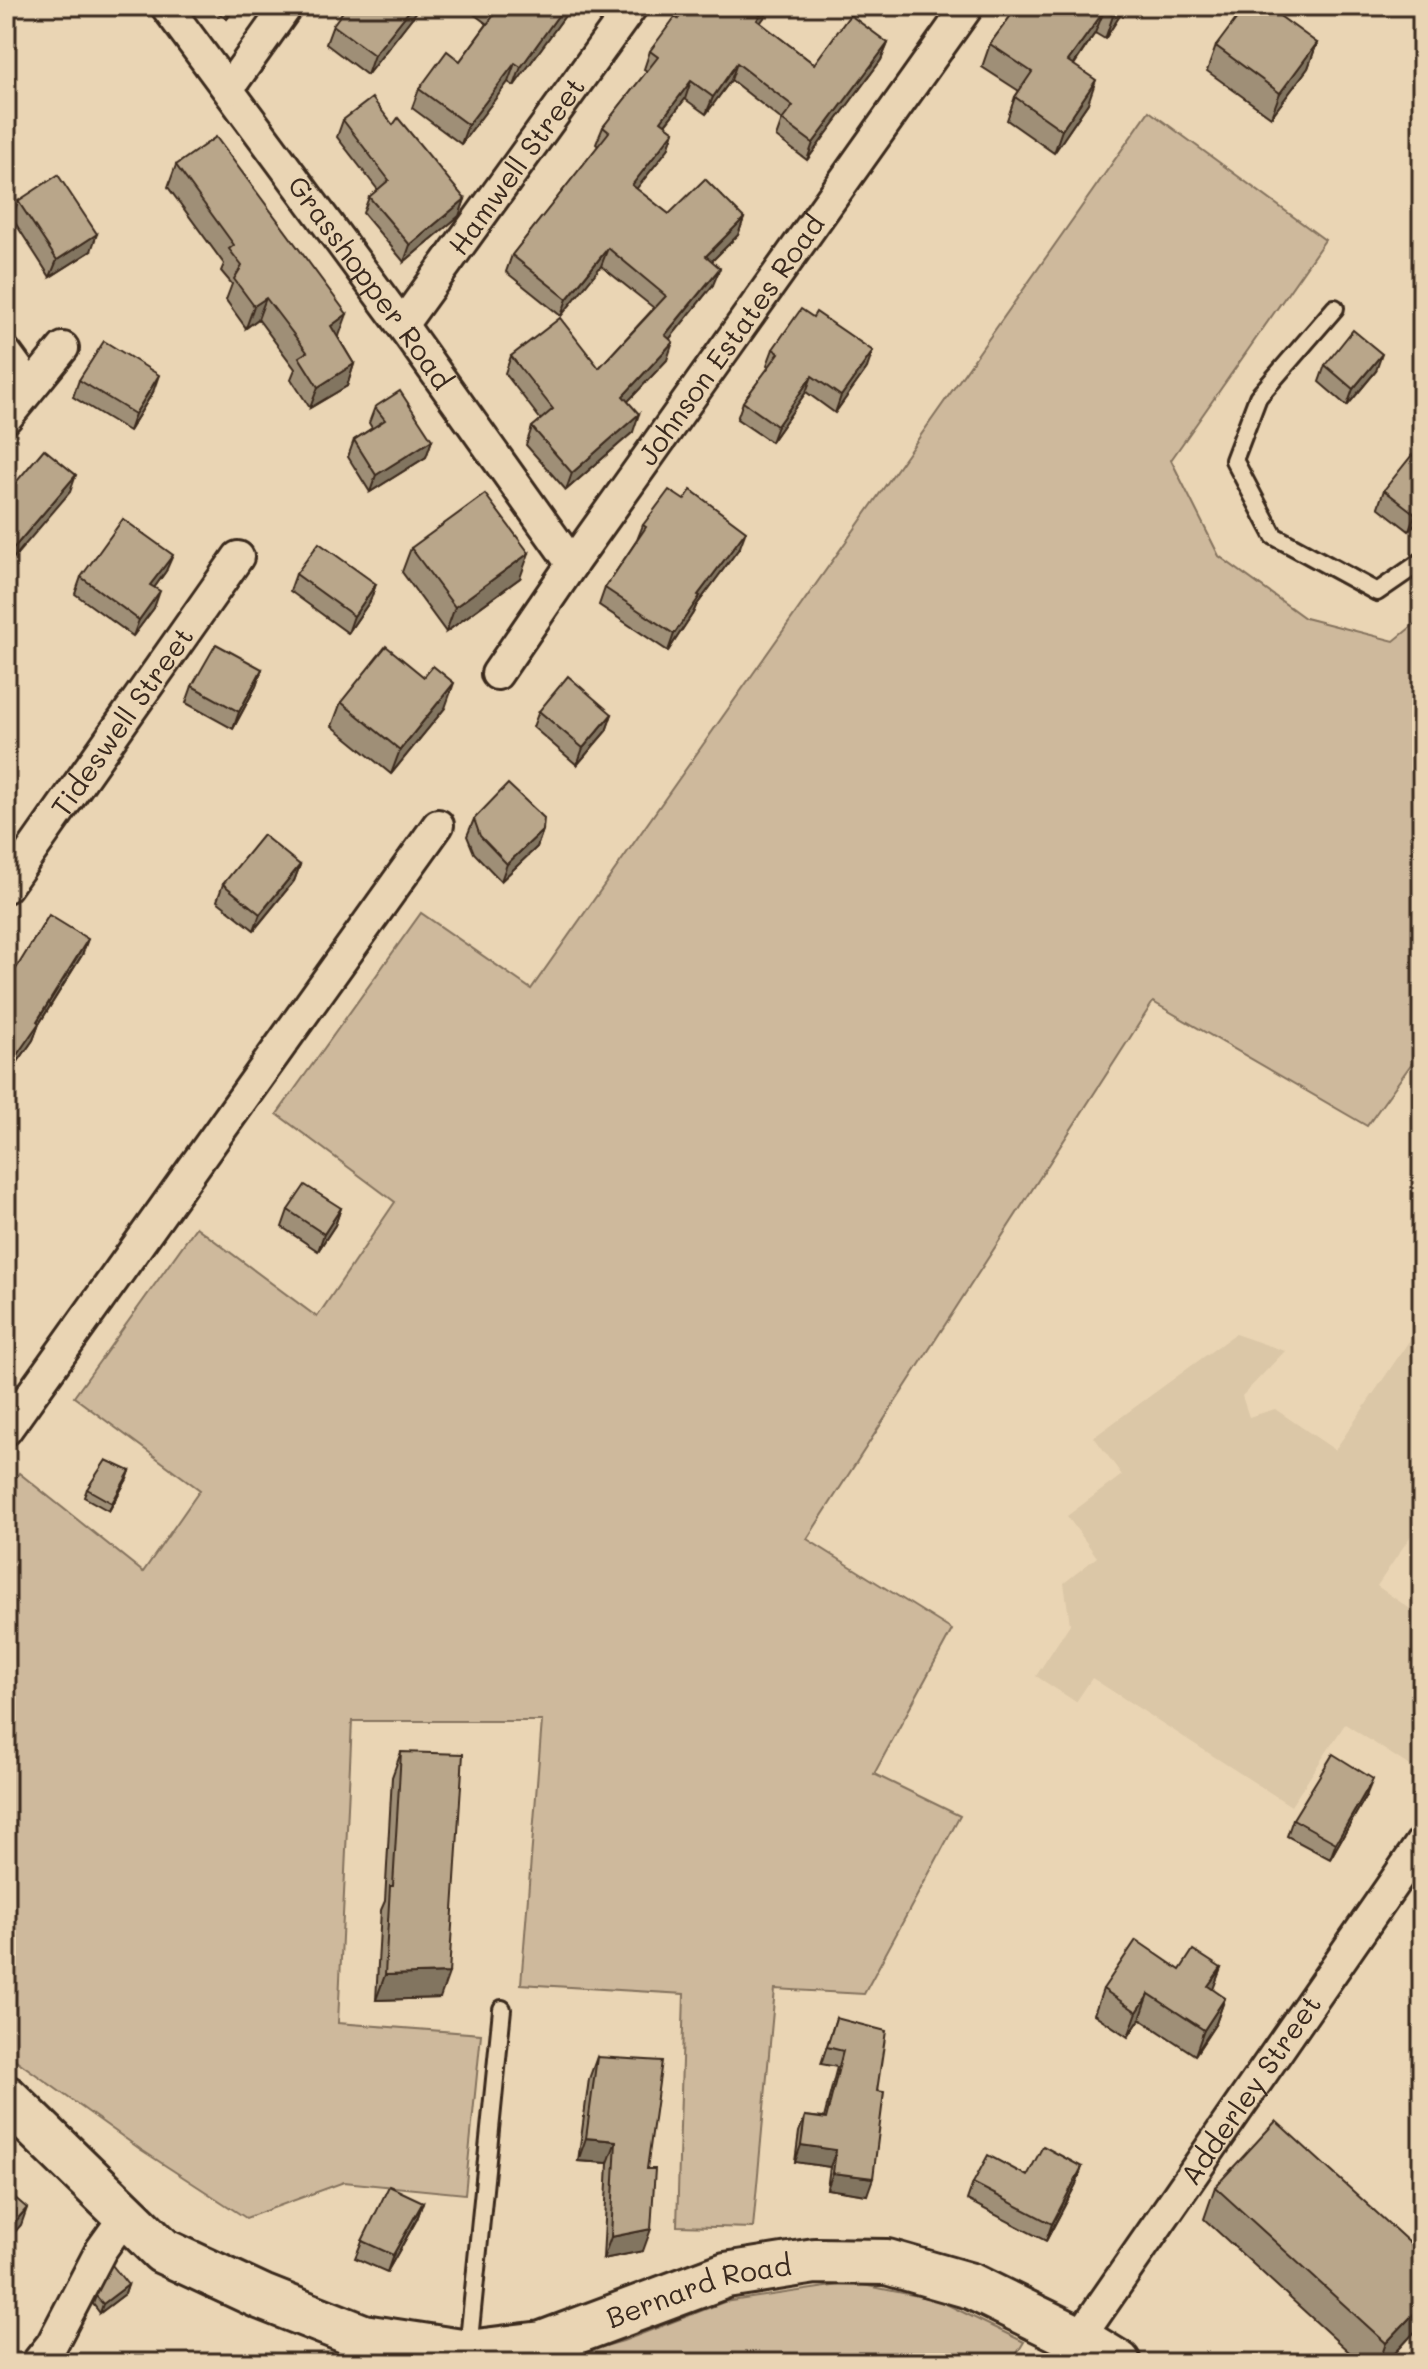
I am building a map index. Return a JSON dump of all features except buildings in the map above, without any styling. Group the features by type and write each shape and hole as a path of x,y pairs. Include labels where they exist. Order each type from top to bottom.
{"main road":[{"name":"Bernard Road","path":"6,2098 163,2251 262,2297 363,2337 467,2358 542,2344 726,2275 815,2261 887,2262 971,2286 1070,2351 1118,2363"}],"street":[{"name":"Grasshopper Road","path":"166,6 402,325 572,564"},
{"path":"228,89 287,6"},
{"name":"Hamwell Street","path":"402,325 632,6"},
{"name":"Johnson Estates Road","path":"497,674 968,6"},
{"path":"6,418 63,348"},
{"path":"6,353 30,386"},
{"name":"Tideswell Street","path":"6,887 238,557"},
{"path":"6,1430 438,825"},
{"name":"Adderley Street","path":"1070,2351 1421,1844"},
{"path":"37,2363 52,2344 101,2250 126,2215"}],"lane":[{"path":"1335,308 1258,397 1234,460 1274,536 1377,592 1422,561"},
{"path":"467,2358 502,2009"}],"shaded area":[{"path":"1149,111 1325,240 1171,460 1219,556 1305,618 1394,641 1422,618 1422,1049 1367,1126 1153,1002 807,1539 952,1630 874,1774 960,1816 864,1994 775,1989 753,2228 677,2226 684,1994 521,1984 542,1721 352,1721 338,2023 481,2034 465,2194 344,2182 246,2218 140,2149 6,2053 6,1491 19,1473 143,1572 200,1490 74,1397 196,1227 317,1317 395,1202 277,1114 421,913 531,989"},
{"path":"1422,1322 1422,1519 1377,1586 1422,1617 1422,1774 1345,1724 1291,1806 1092,1678 1076,1702 1036,1676 1070,1624 1064,1583 1097,1557 1067,1516 1122,1475 1094,1437 1235,1334 1285,1351 1242,1396 1249,1417 1275,1409 1335,1450"},
{"path":"853,2283 938,2300 1024,2342 1011,2363 545,2363 623,2341 724,2302"}]}
